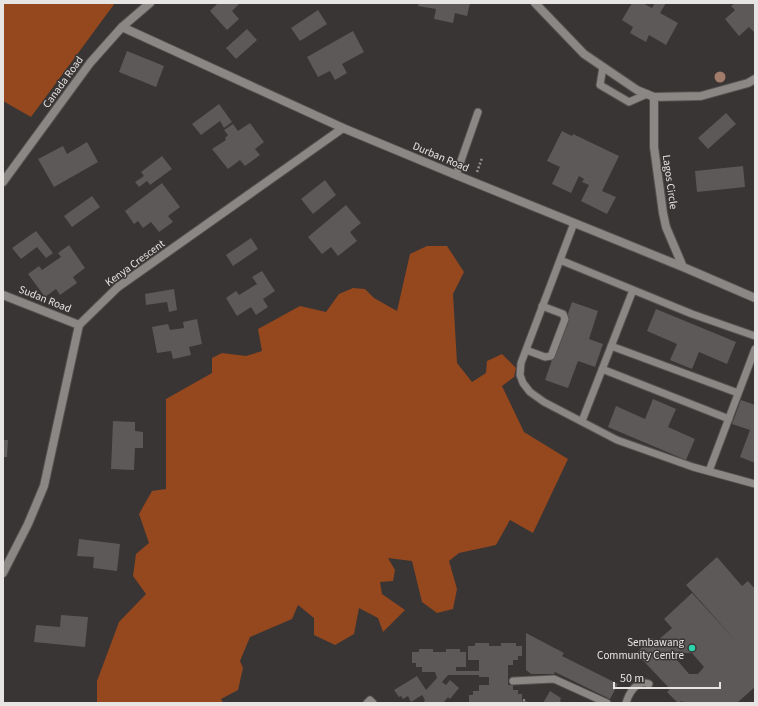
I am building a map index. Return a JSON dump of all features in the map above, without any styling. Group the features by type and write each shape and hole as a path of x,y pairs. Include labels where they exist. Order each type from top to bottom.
{"street":[{"name":"Canada Road","path":"3,182 90,62 122,26 150,3"},
{"path":"535,3 584,54 637,90 651,95 701,96 748,83 755,79"},
{"name":"Durban Road","path":"122,26 343,128 755,298"},
{"name":"Lagos Circle","path":"651,95 654,147 663,213 666,227 683,267"},
{"name":"Kenya Crescent","path":"79,325 118,287 343,128"},
{"name":"Sudan Road","path":"3,295 79,325"},
{"path":"3,572 28,524 44,486 79,325"}],"lane":[{"path":"603,67 600,85 629,102 651,95"},
{"path":"456,175 478,112"},
{"path":"574,223 521,363 520,375 523,383 530,392 544,402 617,440 693,467 755,484"},
{"path":"560,260 692,314 755,336"},
{"path":"582,421 633,290"},
{"path":"526,350 545,357 551,356 564,316 563,314 542,306"},
{"path":"611,346 738,393"},
{"path":"709,471 755,349"},
{"path":"602,369 729,418"},
{"path":"513,681 554,679 608,703"},
{"path":"626,703 627,698 636,685 645,682 649,684"},
{"path":"367,703 370,700 373,703"}],"path":[{"path":"477,172 482,158"},
{"path":"523,700 526,701 526,703"}],"shaded area":[{"path":"3,3 115,3 31,117 3,101"},
{"path":"427,246 447,246 464,272 453,294 457,363 472,382 486,373 487,361 502,354 516,368 514,377 502,386 524,432 568,459 533,533 510,520 496,545 459,553 449,561 457,589 453,609 437,613 422,602 412,561 388,558 395,570 393,581 380,582 382,594 405,610 383,632 378,618 359,608 354,634 335,645 314,635 314,618 298,605 292,619 250,637 240,661 243,668 238,690 221,699 223,703 97,703 97,681 119,622 146,594 133,576 136,554 149,543 139,514 152,491 166,489 166,399 212,373 212,358 222,353 246,356 262,351 258,329 300,306 326,312 339,294 353,288 365,289 374,298 397,311 410,254"}],"building":[{"path":"218,3 240,3 232,11 239,19 227,30 210,11"},
{"path":"419,3 470,3 467,16 455,13 453,23 434,19 436,9 418,6"},
{"path":"632,3 643,3 652,8 655,3 666,3 660,13 678,23 666,45 649,35 646,42 630,33 633,27 622,20"},
{"path":"735,3 755,3 754,32 749,27 739,36 725,19 735,10 731,6"},
{"path":"318,10 327,24 300,41 291,28"},
{"path":"247,29 257,40 236,59 226,48"},
{"path":"353,31 364,52 342,64 347,73 335,80 330,71 318,77 307,57"},
{"path":"127,51 164,66 156,87 119,72"},
{"path":"219,104 232,122 224,128 220,121 201,135 192,124"},
{"path":"726,113 736,124 708,149 698,138"},
{"path":"250,123 264,142 255,149 260,155 245,166 240,160 228,169 212,149 226,140 225,138 228,135 224,130 233,124 238,131"},
{"path":"562,131 572,136 573,134 619,156 602,191 616,197 607,214 581,201 589,185 582,182 584,179 579,176 571,193 552,184 560,167 547,161"},
{"path":"87,142 98,162 54,187 38,159 63,146 67,154"},
{"path":"162,156 172,169 150,185 147,181 139,187 135,182 144,176 141,172"},
{"path":"743,166 745,187 697,192 695,171"},
{"path":"325,180 336,195 313,214 301,199"},
{"path":"162,183 180,207 168,216 173,222 159,232 151,222 143,228 138,221 134,224 125,211"},
{"path":"92,196 100,207 72,227 64,216"},
{"path":"346,205 361,223 350,232 357,241 338,256 331,247 322,254 308,237"},
{"path":"36,231 53,253 46,258 37,247 21,259 12,248"},
{"path":"251,238 258,249 233,266 226,255"},
{"path":"69,245 85,268 73,277 77,283 60,295 56,289 45,297 28,274 39,266 42,270 61,257 58,253"},
{"path":"262,271 275,291 263,299 268,307 256,315 251,307 237,316 226,298 236,291 239,295 257,284 252,277"},
{"path":"174,289 177,310 169,312 167,302 146,305 145,294"},
{"path":"572,302 598,311 589,339 603,344 595,367 578,361 568,388 545,380"},
{"path":"656,309 736,342 727,364 699,352 692,369 670,360 677,344 647,331"},
{"path":"197,319 202,344 189,347 191,355 173,359 171,351 157,353 152,327 168,324 170,330 184,328 183,322"},
{"path":"653,399 676,409 668,427 695,439 686,460 608,427 616,406 645,419"},
{"path":"741,400 755,405 755,463 740,457 750,430 732,424"},
{"path":"113,421 135,422 135,431 143,432 143,448 135,448 134,470 111,469"},
{"path":"3,440 8,440 7,457 3,457"},
{"path":"79,539 120,544 117,571 93,568 94,557 77,556"},
{"name":"Sembawang Community Centre","path":"717,557 742,586 748,581 755,589 755,687 737,703 684,703 682,701 678,703 667,692 670,689 636,653 652,638 656,642 672,628 664,619 692,593 737,642 686,585","holes":["684,653 692,653 704,667 698,674 689,674 677,660"]},
{"path":"61,615 88,617 85,647 34,642 36,625 60,627"},
{"path":"526,633 564,653 562,656 618,684 610,699 555,672 554,674 531,674 526,670"},
{"path":"475,643 489,643 489,646 501,646 501,643 516,643 516,646 522,646 522,656 518,656 518,660 513,660 513,665 508,665 508,685 513,685 513,690 518,690 518,694 522,694 522,703 469,703 469,695 473,695 473,691 479,691 479,685 489,685 489,677 479,677 479,675 448,675 442,682 446,685 450,680 459,688 450,699 448,697 443,703 423,703 425,700 422,695 411,702 408,696 403,699 401,696 399,697 394,690 417,676 426,690 437,678 435,672 422,672 422,667 416,667 416,663 412,663 412,652 419,652 419,649 433,649 433,652 446,652 446,649 460,649 460,652 466,652 466,667 456,667 456,671 479,671 479,660 468,660 468,646 475,646"},
{"path":"550,691 561,698 560,701 563,703 543,703"}],"place":[{"name":"Sembawang Community Centre","path":"692,648"}]}
